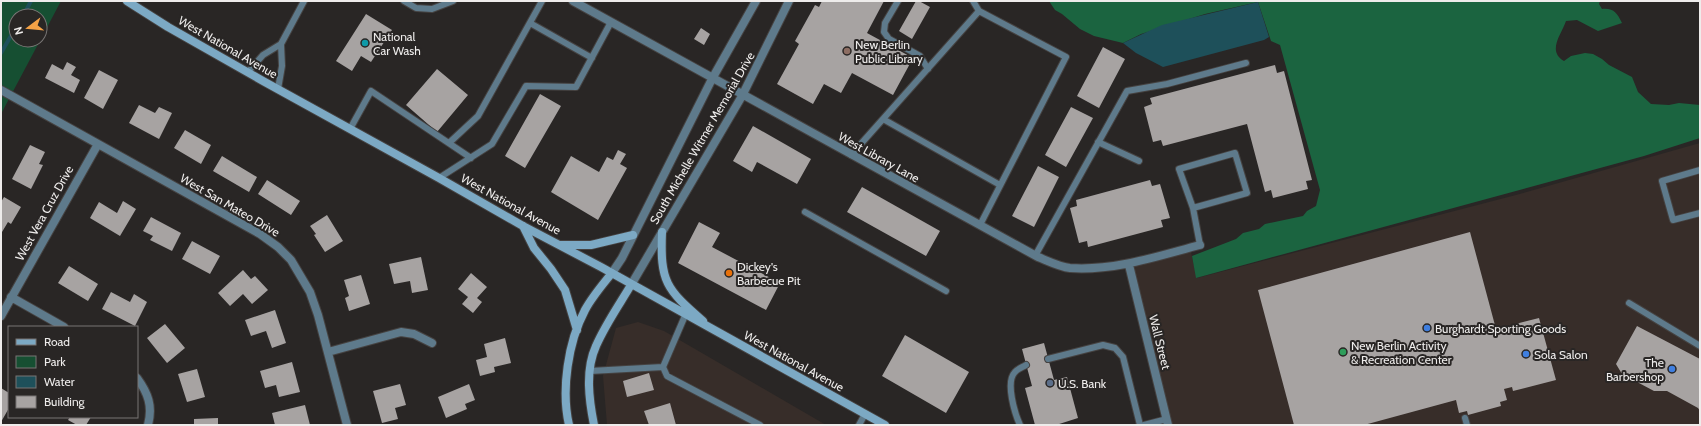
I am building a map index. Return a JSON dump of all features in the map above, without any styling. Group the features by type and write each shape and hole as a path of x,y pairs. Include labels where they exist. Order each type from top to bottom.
{"main road":[{"name":"West National Avenue","path":"127,1 168,27 278,89 523,226 612,273 631,285 687,311 718,333 885,425"},
{"path":"523,226 534,248 551,269 565,290 577,330"},
{"path":"662,232 661,256 666,282 687,311"},
{"path":"559,245 590,245 633,235"},
{"path":"569,425 566,379 577,330 584,311 612,273"},
{"path":"594,425 589,393 590,371 595,347 631,285"}],"street":[{"name":"West Library Lane","path":"573,1 742,96 1035,256 1069,268 1100,268 1129,264 1200,245"},
{"name":"South Michelle Witmer Memorial Drive","path":"612,273 622,258 712,79 756,1"},
{"name":"South Michelle Witmer Memorial Drive","path":"631,285 742,96 789,1"},
{"name":"West San Mateo Drive","path":"1,90 260,234 278,247 291,260 310,292 328,352 347,425"},
{"name":"West Vera Cruz Drive","path":"1,316 98,144"},
{"name":"Wall Street","path":"1129,264 1167,422"},
{"path":"11,297 62,326"},
{"path":"328,352 401,332 414,334 432,343"},
{"path":"138,380 145,390 150,402 151,414 148,425"}],"lane":[{"path":"248,72 263,55 281,44 304,1"},
{"path":"404,1 416,8 432,9 454,1"},
{"path":"449,143 478,116 542,1"},
{"path":"898,1 885,23 884,32 889,39 920,56 928,69"},
{"path":"973,1 979,11 1066,57 980,226"},
{"path":"851,155 979,11"},
{"path":"439,178 492,144 526,86 576,87 611,22"},
{"path":"530,23 592,58"},
{"path":"278,89 282,66 281,44"},
{"path":"1035,256 1127,91 1167,84 1246,63"},
{"path":"350,129 371,91 471,158"},
{"path":"884,119 1000,185"},
{"path":"1098,142 1139,161"},
{"path":"1193,208 1246,193 1235,153 1180,169 1193,208 1200,245"},
{"path":"1700,170 1662,181 1673,220 1700,213"},
{"path":"805,212 946,291"},
{"path":"1629,303 1700,346"},
{"path":"662,367 687,311"},
{"path":"1048,360 1103,345 1115,348 1123,358 1140,425"},
{"path":"1020,425 1012,396 1011,378 1015,371 1026,365"},
{"path":"590,371 662,367"},
{"path":"662,367 667,376 760,425"},
{"path":"860,425 865,414"},
{"path":"1465,418 1467,425"},
{"path":"1144,425 1167,422"}],"shaded area":[{"path":"1700,143 1700,425 1167,425 1129,265 1190,248 1197,278 1516,195"},
{"path":"638,322 664,331 826,425 607,425 603,376 616,328"}],"green space":[{"path":"1,1 61,1 48,25 48,8 8,8 8,48 36,48 1,114"},
{"path":"1049,1 1600,1 1599,4 1602,9 1609,9 1615,12 1622,23 1598,31 1577,20 1566,21 1557,42 1556,52 1559,57 1564,61 1571,56 1585,53 1593,54 1609,65 1632,77 1638,92 1651,104 1669,105 1679,103 1700,105 1700,138 1644,156 1196,278 1192,256 1236,239 1243,233 1259,229 1265,224 1303,216 1307,211 1316,206 1320,190 1280,45 1271,41 1258,2 1205,14 1141,34 1123,43 1094,36 1080,29 1055,10"}],"water":[{"path":"1258,2 1269,37 1264,40 1163,67 1136,53 1123,43 1162,25"}],"building":[{"name":"New Berlin Public Library","path":"822,1 884,1 867,33 913,58 893,95 852,73 841,93 824,84 813,104 777,84 799,44 795,41 815,5 819,7"},
{"path":"916,1 930,7 912,39 899,31"},
{"name":"National Car Wash","path":"366,14 392,30 371,62 361,56 352,71 336,61"},
{"path":"701,28 710,34 704,45 694,39"},
{"path":"1103,47 1125,59 1099,108 1077,96"},
{"path":"67,62 76,67 71,75 80,80 74,93 45,78 52,64 63,70"},
{"path":"1275,65 1277,73 1284,71 1312,180 1306,181 1308,189 1273,198 1271,190 1265,192 1247,124 1163,146 1161,140 1153,142 1144,107 1152,104 1150,98"},
{"path":"437,69 468,95 437,132 406,105"},
{"path":"99,70 118,80 103,109 84,98"},
{"path":"540,94 561,106 525,168 505,156"},
{"path":"139,105 155,113 159,107 172,113 159,139 129,123"},
{"path":"1071,107 1093,118 1066,167 1045,155"},
{"path":"753,126 811,159 797,184 757,162 752,172 733,161"},
{"path":"185,130 211,145 201,164 174,148"},
{"path":"30,145 45,152 39,164 43,165 31,189 12,179"},
{"path":"618,150 626,154 620,164 627,168 598,220 551,192 571,156 599,172 607,157 613,160"},
{"path":"222,156 257,177 249,192 213,171"},
{"path":"1038,166 1059,177 1034,227 1012,216"},
{"path":"267,180 300,201 291,215 258,194"},
{"path":"1150,180 1152,186 1160,184 1170,218 1161,220 1163,227 1088,247 1087,241 1079,243 1070,208 1077,206 1076,200"},
{"path":"862,187 940,231 926,256 847,212"},
{"path":"4,197 21,207 11,224 8,222 2,232 1,202"},
{"path":"123,201 136,209 120,236 90,218 99,202 117,213"},
{"path":"327,215 343,241 325,252 310,226"},
{"path":"151,217 181,233 172,251 150,240 153,236 143,231"},
{"name":"Dickey's Barbecue Pit","path":"699,222 720,233 712,247 780,283 766,310 678,263"},
{"path":"1470,232 1496,329 1539,318 1556,380 1513,391 1512,387 1504,389 1507,400 1500,402 1501,406 1468,415 1467,411 1459,413 1456,400 1364,425 1294,425 1258,290"},
{"path":"192,241 220,256 210,274 182,259"},
{"path":"421,257 428,290 412,293 410,281 394,284 389,264"},
{"path":"69,266 98,284 88,301 58,283"},
{"path":"243,270 251,279 255,276 268,290 252,304 243,294 230,306 218,293"},
{"path":"471,273 487,287 477,298 482,302 473,313 462,304 468,297 458,289"},
{"path":"361,275 370,304 349,311 345,298 349,296 344,280"},
{"path":"111,292 130,302 134,294 147,302 135,326 102,309"},
{"path":"275,310 286,343 272,348 266,331 251,336 245,320"},
{"path":"165,324 185,348 167,363 147,338"},
{"path":"1637,326 1700,359 1700,411 1698,408 1667,391 1654,391 1622,374 1616,364"},
{"path":"905,335 969,372 946,413 882,376"},
{"path":"505,338 511,363 494,367 495,372 480,376 476,360 487,357 484,344"},
{"name":"U.S. Bank","path":"1044,343 1054,380 1067,377 1078,418 1056,425 1035,425 1025,388 1032,386 1022,349"},
{"path":"292,362 300,392 279,397 276,385 265,388 260,371"},
{"path":"197,369 205,397 187,402 178,374"},
{"path":"649,373 654,390 627,397 623,381"},
{"path":"400,384 406,405 395,408 398,419 382,423 373,391"},
{"path":"469,384 475,400 465,404 467,409 446,418 438,397"},
{"path":"1,388 8,392 8,410 1,422"},
{"path":"670,403 676,425 649,425 644,411"},
{"path":"305,405 310,425 275,425 272,413"},
{"path":"69,418 90,418 86,425 77,425 68,420"},
{"path":"218,418 218,425 194,425 194,419"}],"waterway":[{"path":"27,8 31,1"},
{"path":"1,53 8,41"}],"place":[{"name":"National Car Wash","path":"365,43"},
{"name":"New Berlin Public Library","path":"847,51"},
{"name":"Dickey's Barbecue Pit","path":"729,273"},
{"name":"Burghardt Sporting Goods","path":"1427,328"},
{"name":"New Berlin Activity & Recreation Center","path":"1343,352"},
{"name":"Sola Salon","path":"1526,354"},
{"name":"The Barbershop","path":"1672,369"},
{"name":"U.S. Bank","path":"1050,383"}]}
